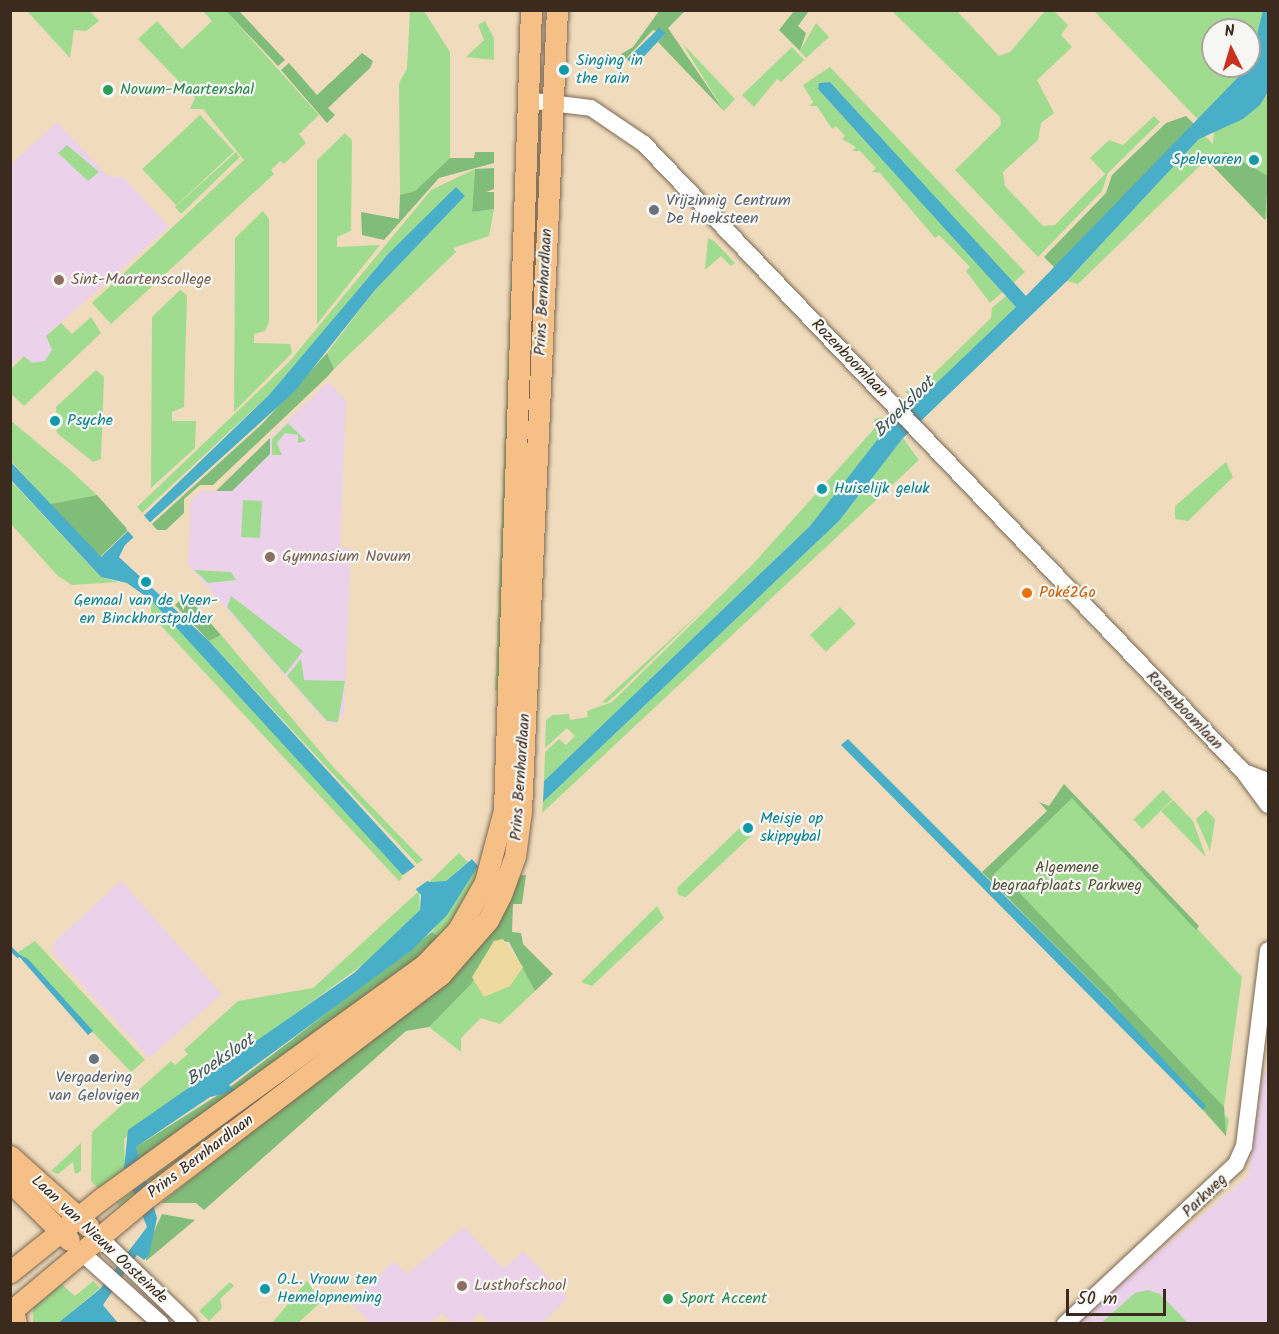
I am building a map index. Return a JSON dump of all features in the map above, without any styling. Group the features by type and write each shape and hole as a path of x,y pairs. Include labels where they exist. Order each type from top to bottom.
{"main road":[{"name":"Prins Bernhardlaan","path":"10,1272 79,1217 425,964 458,930 489,872 504,810 526,100 531,10"},
{"name":"Prins Bernhardlaan","path":"13,1315 99,1237 144,1200 440,975 488,920 506,884 521,811 551,101 557,10"},
{"name":"Laan van Nieuw Oosteinde","path":"10,1156 99,1237"},
{"name":"Laan van Nieuw Oosteinde","path":"10,1180 82,1252"}],"street":[{"name":"Rozenboomlaan","path":"526,100 551,101 591,108 626,126 1244,772 1269,805"},
{"name":"Rozenboomlaan","path":"1244,772 1269,781"},
{"name":"Parkweg","path":"1065,1323 1236,1164 1244,1146 1269,950"},
{"name":"Laan van Nieuw Oosteinde","path":"99,1237 189,1323"},
{"name":"Laan van Nieuw Oosteinde","path":"82,1252 161,1323"}],"shaded area":[{"name":"Sint-Maartenscollege","path":"57,122 108,176 124,178 169,227 48,334 55,349 45,364 31,365 21,356 11,366 11,164"},
{"name":"Gymnasium Novum","path":"328,382 346,400 340,547 351,548 344,713 335,724 326,722 188,565 191,500 201,491 232,491 270,454 270,438"},
{"path":"121,881 222,994 149,1058 52,952 55,941"},
{"path":"1264,1070 1268,1074 1268,1323 1074,1324 1248,1176"},
{"name":"Lusthofschool","path":"464,1227 504,1269 523,1251 568,1298 542,1324 490,1323 480,1313 469,1323 453,1323 442,1313 431,1323 370,1323 350,1302 394,1261 407,1274"}],"green space":[{"path":"27,11 90,11 99,21 86,31 74,30 70,58"},
{"path":"203,11 226,11 319,115 299,134 306,143 284,164 280,161 271,170 274,174 111,324 92,303 244,160 203,109 190,109 195,98 138,39 157,21 182,49 212,21"},
{"path":"226,11 239,11 285,60 278,66"},
{"path":"410,11 424,11 450,52 450,158 415,191 400,195 399,83 407,69"},
{"path":"659,11 685,11 668,28 724,111 658,42 665,34 653,30 621,64 621,54 633,47"},
{"path":"794,11 809,11 798,26 806,33 800,51 779,30"},
{"path":"892,11 957,11 999,56 1010,52 1045,11 1054,11 1068,25 1061,35 1072,47 1037,80 1054,113 1041,123 1038,140 1003,172 1005,186 1043,226 1055,225 1105,174 1090,158 1109,140 1123,145 1154,116 1160,122 1108,173 1102,191 1038,257 955,170 1001,125 1000,117"},
{"path":"1094,11 1268,11 1261,45 1261,18 1201,18 1201,78 1246,78 1205,127"},
{"path":"485,21 494,38 494,60 466,57 484,40 478,25"},
{"path":"816,23 829,37 806,58 800,51"},
{"path":"682,43 735,99 724,111"},
{"path":"792,47 804,60 781,82 777,79 754,107 742,95"},
{"path":"362,53 373,61 370,68 328,108 335,115 327,123 281,70 289,63 317,95"},
{"path":"830,67 1025,272 1013,283 830,82 819,83 818,89 1004,291 990,303 966,271 970,267 939,235 935,238 880,173 872,172 876,168 860,151 852,151 856,147 842,139 845,136 836,126 832,129 817,106 810,106 813,102 803,85"},
{"path":"1268,85 1268,216 1265,220 1210,163 1210,156 1078,284 1067,281 1199,139 1204,135 1213,144 1214,129"},
{"path":"200,115 234,152 176,205 142,169"},
{"path":"1186,116 1194,124 1056,269 1044,257 1106,193 1112,175 1166,123"},
{"path":"345,133 352,140 351,231 337,237 337,247 380,245 317,324 317,160"},
{"path":"67,145 99,172 88,181 58,153"},
{"path":"236,152 240,157 181,214 175,207"},
{"path":"475,152 494,152 494,163 439,178 384,240 362,235 361,212 399,219 400,195 415,191 450,158 474,158"},
{"path":"1225,152 1268,176 1265,220 1210,163"},
{"path":"494,168 494,189 486,192 494,192 494,209 472,212 475,169"},
{"path":"475,169 472,212 494,209 489,236 453,248 456,252 334,369 327,353 375,290 465,196 456,188 389,253 269,395 142,513 137,507 289,362 431,190"},
{"path":"263,211 269,219 269,322 265,331 254,334 254,343 290,344 292,353 234,412 235,238"},
{"path":"708,238 714,241 735,263 731,266 721,256 705,270"},
{"path":"514,258 502,690 495,690 512,259"},
{"path":"180,290 187,295 184,407 172,412 172,421 196,421 195,448 151,488 152,317"},
{"path":"1007,295 1016,307 915,404 905,391 918,389 991,318 992,308"},
{"path":"91,317 101,333 24,406 11,394 11,369 24,356 32,363 45,361 52,350 46,336 61,323 72,334"},
{"path":"327,353 334,369 327,377 213,485 200,485 184,499 184,513 166,530 157,530 152,524 262,424"},
{"path":"96,370 104,377 101,459 93,462 57,433 56,407"},
{"path":"882,417 892,427 810,526 544,781 545,752 559,739 566,745 575,736 567,728 545,748 546,720 553,715 569,714 570,720 588,717 587,711 612,702 753,564 874,429 874,419"},
{"path":"10,420 97,495 50,504 11,461"},
{"path":"288,423 306,441 298,443 298,435 285,433 277,443 282,455 272,455 272,439"},
{"path":"270,438 270,454 232,491 216,491"},
{"path":"903,438 919,460 542,813 543,802 839,521"},
{"path":"1226,462 1233,477 1188,521 1175,519 1175,506"},
{"path":"10,480 101,577 118,582 72,585 58,576 11,524"},
{"path":"97,495 128,530 99,558 50,504"},
{"path":"243,500 262,501 260,538 241,537"},
{"path":"194,570 231,572 236,580 208,583"},
{"path":"186,595 221,635 209,641 175,605"},
{"path":"231,596 303,651 285,674 227,607"},
{"path":"151,600 405,875 399,881 151,615"},
{"path":"840,607 856,624 826,652 810,635"},
{"path":"704,609 616,695 606,703 602,702"},
{"path":"221,635 335,769 423,860 417,864 209,641"},
{"path":"301,659 304,680 345,681 338,722 327,721 287,676"},
{"path":"1064,784 1199,926 1196,930 1072,798 993,875 1007,889 1012,885 1224,1107 1226,1136 1109,999 982,872 1047,811 1039,802 1049,806"},
{"path":"1163,790 1172,799 1142,829 1133,820"},
{"name":"Algemene begraafplaats Parkweg","path":"1071,792 1242,977 1223,1114 1229,1119 1226,1136 985,872"},
{"path":"1173,800 1193,821 1206,857 1161,811"},
{"path":"1206,810 1215,819 1210,851 1196,819"},
{"path":"745,823 752,825 752,835 686,897 678,895 677,888"},
{"path":"459,853 468,862 446,881 429,882"},
{"path":"479,864 474,888 441,938 432,932"},
{"path":"526,875 522,904 513,904 512,932 521,933 523,944 553,974 535,991 509,942 494,941 472,983 429,1027 406,1031 204,1210 196,1203 161,1203 204,1169 202,1164 323,1074 516,876"},
{"path":"493,883 476,923 429,974 121,1209 117,1203 423,976 458,942"},
{"path":"419,891 420,910 384,949 124,1139 125,1171 100,1190 91,1181 92,1132 171,1061 175,1065 188,1054 184,1050 238,1001 313,988"},
{"path":"657,906 664,918 592,986 581,982"},
{"path":"432,932 441,938 424,956 139,1160 136,1147 229,1088"},
{"path":"35,941 145,1060 131,1072 17,953"},
{"path":"523,967 535,991 500,1024 481,1018 461,1038 461,1052 429,1027 472,977"},
{"path":"81,1143 81,1171 75,1174 73,1162 58,1174 51,1171"},
{"path":"162,1214 195,1220 146,1261 147,1247"},
{"path":"58,1281 75,1296 93,1281 100,1288 58,1323 33,1323 33,1304"},
{"path":"307,1281 321,1302 298,1323 272,1323"},
{"path":"230,1282 234,1286 220,1299 222,1308 209,1321 199,1311"},
{"path":"1148,1290 1160,1294 1188,1323 1101,1323 1135,1293"}],"sand":[{"path":"503,939 523,967 510,986 484,997 472,977 494,941"}],"water":[{"path":"1263,11 1268,11 1268,92 1260,105 1243,119 1199,139 1067,281 903,438 839,521 543,802 544,781 810,526 878,439 1016,307 818,89 819,83 830,82 1026,296 1237,78 1261,78"},
{"path":"659,28 666,33 634,67 627,59"},
{"path":"456,187 465,196 375,290 294,392 125,545 119,557 209,641 429,882 446,881 472,859 478,866 447,915 412,950 229,1085 236,1091 210,1097 136,1147 157,1218 149,1255 144,1260 137,1255 103,1305 118,1323 58,1323 100,1289 147,1227 124,1168 128,1130 354,973 420,910 421,895 151,600 127,583 101,577 11,480 10,461 101,557 269,395 389,253"},
{"path":"848,739 1109,1000 1206,1106 1203,1110 841,745"},
{"path":"16,953 28,959 93,1031 88,1035"}],"pier":[{"path":"140,511 154,527 136,540 126,529"},
{"path":"420,863 431,879 412,892 401,876"}],"waterway":[{"path":"10,948 18,956"}],"place":[{"name":"Singing in the rain","path":"564,70"},
{"name":"Novum-Maartenshal","path":"108,90"},
{"name":"Spelevaren","path":"1254,160"},
{"name":"Vrijzinnig Centrum De Hoeksteen","path":"654,210"},
{"name":"Sint-Maartenscollege","path":"59,280"},
{"name":"Psyche","path":"55,421"},
{"name":"Huiselijk geluk","path":"822,489"},
{"name":"Gymnasium Novum","path":"270,557"},
{"name":"Gemaal van de Veen- en Binckhorstpolder","path":"146,582"},
{"name":"Poké2Go","path":"1027,593"},
{"name":"Meisje op skippybal","path":"748,828"},
{"name":"Vergadering van Gelovigen","path":"94,1059"},
{"name":"Lusthofschool","path":"462,1286"},
{"name":"O.L. Vrouw ten Hemelopneming","path":"265,1289"},
{"name":"Sport Accent","path":"668,1299"}],"water label":[{"name":"Broeksloot","path":"905,408"},
{"name":"Broeksloot","path":"221,1061"}]}
